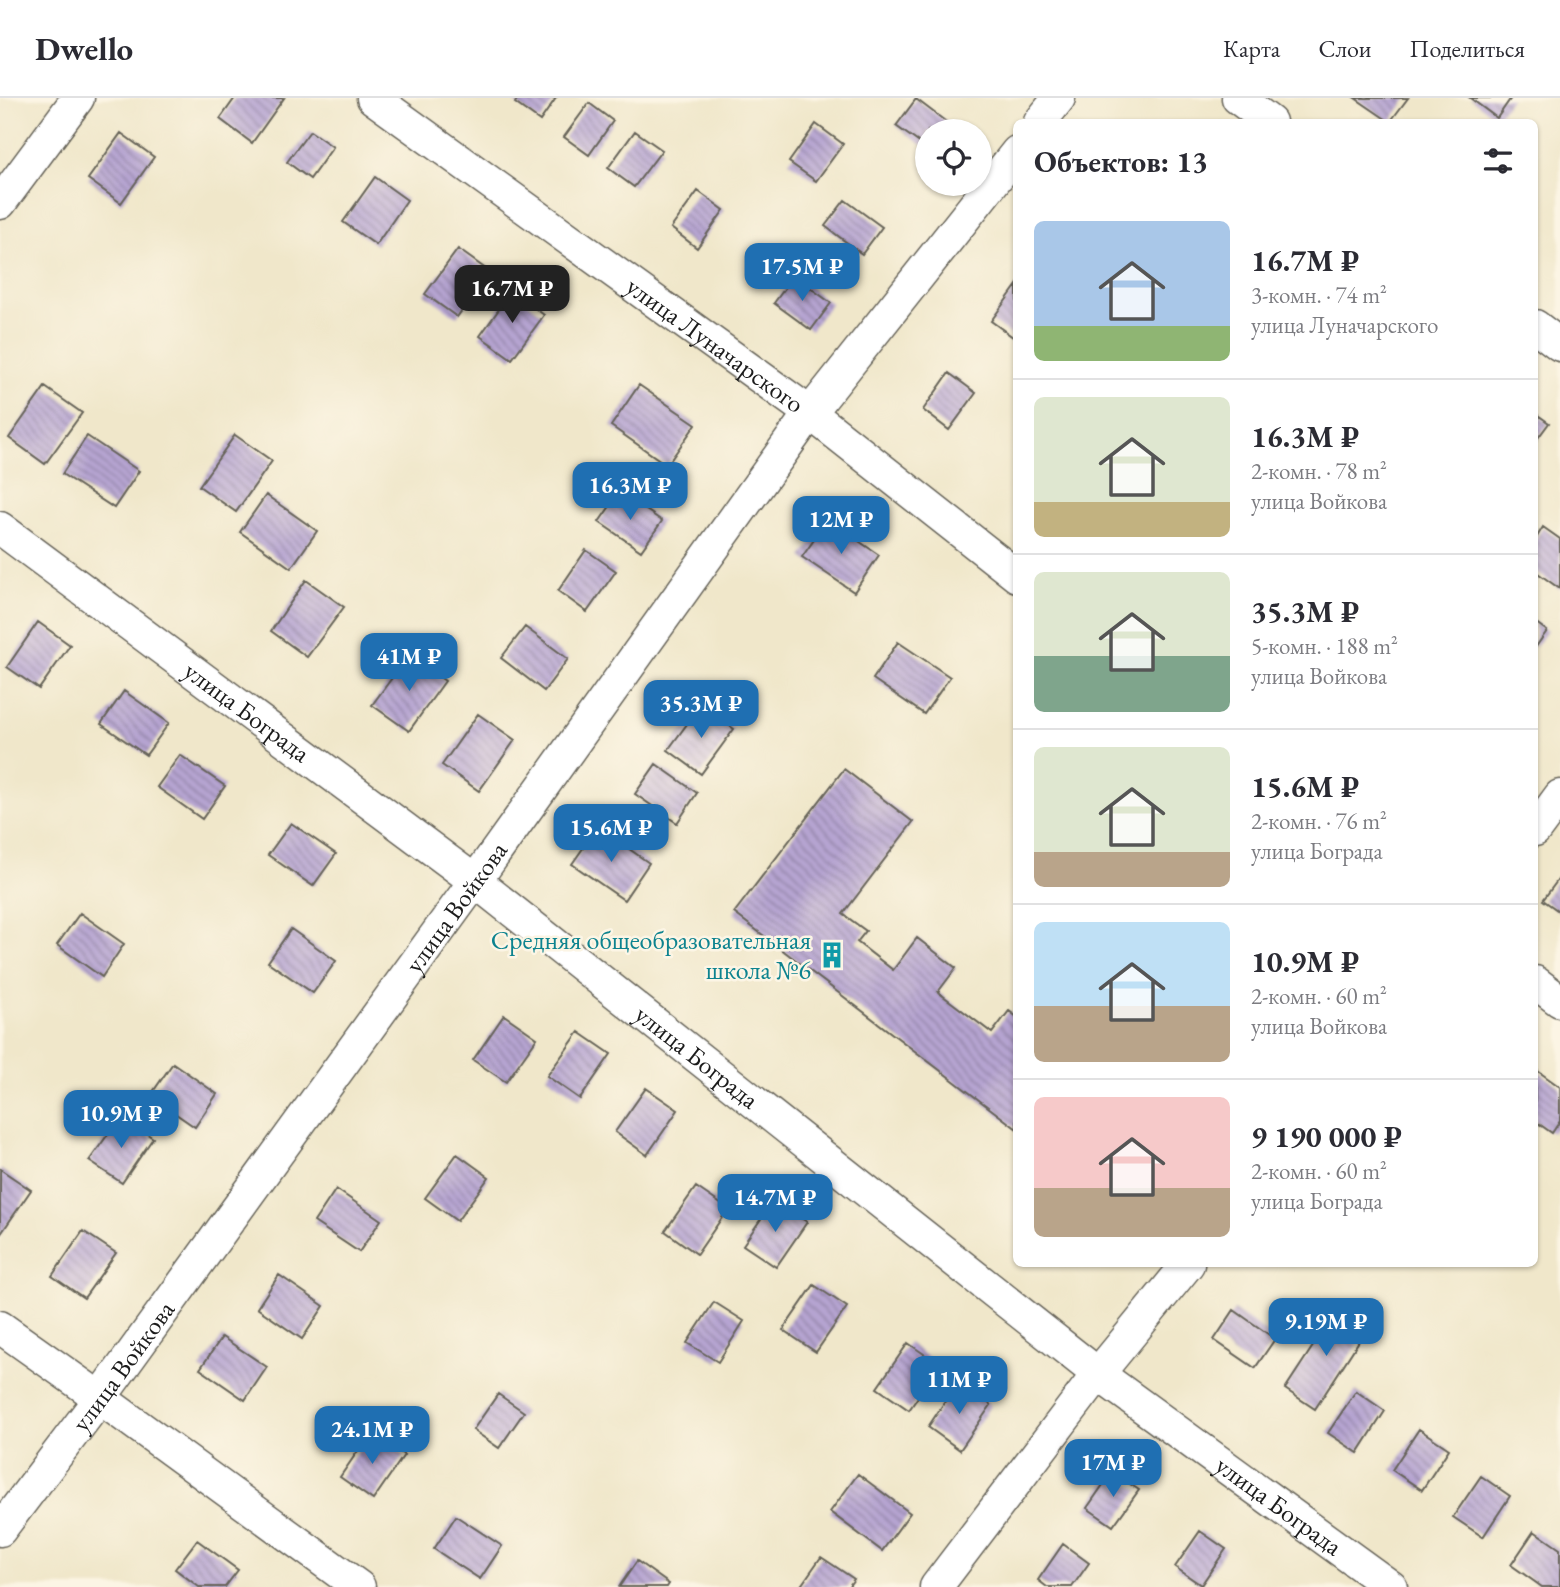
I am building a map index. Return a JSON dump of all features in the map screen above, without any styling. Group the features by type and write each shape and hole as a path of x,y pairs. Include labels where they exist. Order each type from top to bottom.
{"street":[{"path":"0,204 78,98"},
{"name":"улица Луначарского","path":"373,98 810,413 1013,573"},
{"path":"1042,119 1059,98"},
{"path":"1238,98 1266,119"},
{"name":"улица Войкова","path":"0,1530 100,1398 475,881 810,413 1013,157"},
{"path":"1538,328 1560,345"},
{"name":"улица Бограда","path":"0,528 475,881 1098,1374 1391,1587"},
{"path":"1538,826 1560,796"},
{"path":"1538,984 1560,1001"},
{"path":"936,1587 1098,1374 1186,1267"},
{"path":"0,1327 359,1587"}],"building":[{"path":"235,98 284,98 252,143 220,119"},
{"path":"518,98 556,98 540,121 515,103"},
{"path":"1355,98 1408,98 1392,119 1386,119"},
{"path":"1470,98 1511,98 1497,118"},
{"path":"916,99 942,119 915,119 915,140 896,126"},
{"path":"589,103 613,121 589,155 564,137"},
{"path":"816,124 843,144 816,181 789,162"},
{"path":"310,131 333,147 310,179 287,162"},
{"path":"635,131 662,150 634,187 608,168"},
{"path":"121,133 154,157 121,203 88,179"},
{"path":"375,177 407,200 376,245 343,222"},
{"path":"698,191 724,210 697,248 671,228"},
{"path":"845,200 882,227 862,254 825,226"},
{"path":"458,249 490,272 457,317 425,294"},
{"path":"794,276 831,303 811,330 774,303"},
{"path":"512,291 544,315 512,359 480,336"},
{"path":"1013,291 1013,337 991,321"},
{"path":"949,373 976,393 949,430 923,410"},
{"path":"639,385 696,424 667,465 611,426"},
{"path":"45,387 82,413 45,464 9,438"},
{"path":"1538,415 1549,423 1538,438"},
{"path":"235,435 272,461 236,512 199,486"},
{"path":"87,436 139,471 114,508 62,474"},
{"path":"620,492 662,521 641,551 599,522"},
{"path":"266,495 317,531 291,568 240,532"},
{"path":"828,520 879,555 854,592 802,557"},
{"path":"1543,527 1560,539 1560,589 1538,573 1538,535"},
{"path":"586,550 616,571 587,612 558,591"},
{"path":"306,580 344,607 307,657 271,631"},
{"path":"38,622 70,645 39,689 7,667"},
{"path":"1538,624 1547,631 1538,644"},
{"path":"525,627 568,659 544,691 501,658"},
{"path":"898,642 950,677 924,714 873,679"},
{"path":"409,655 445,681 409,731 372,705"},
{"path":"124,691 169,723 146,755 101,724"},
{"path":"701,705 734,729 701,774 668,750"},
{"path":"478,714 515,740 479,791 442,765"},
{"path":"180,755 225,786 202,819 157,787"},
{"path":"656,764 697,793 677,823 635,794"},
{"name":"Средняя общеобразовательная школа №6","path":"844,769 913,822 843,914 866,931 857,942 893,970 917,938 956,968 938,992 992,1033 1009,1011 1013,1014 1013,1126 734,913"},
{"path":"291,823 336,854 313,886 268,855"},
{"path":"598,827 649,863 624,900 572,864"},
{"path":"1560,877 1560,912 1543,900"},
{"path":"80,913 124,944 102,977 57,945"},
{"path":"291,929 336,961 313,993 268,962"},
{"path":"504,1015 537,1038 506,1082 473,1060"},
{"path":"579,1032 611,1054 580,1099 547,1076"},
{"path":"173,1063 217,1094 195,1127 150,1096"},
{"path":"1538,1071 1560,1087 1560,1121 1552,1133 1538,1123"},
{"path":"646,1088 678,1110 647,1155 615,1132"},
{"path":"121,1116 153,1138 122,1183 89,1161"},
{"path":"457,1154 489,1177 457,1221 425,1198"},
{"path":"0,1169 31,1190 0,1235"},
{"path":"696,1187 728,1209 697,1254 665,1231"},
{"path":"336,1189 381,1220 359,1252 314,1222"},
{"path":"774,1200 807,1222 776,1267 743,1245"},
{"path":"83,1231 116,1253 84,1298 52,1276"},
{"path":"279,1275 324,1306 302,1339 257,1308"},
{"path":"814,1285 847,1307 816,1352 783,1330"},
{"path":"714,1302 744,1321 718,1362 687,1343"},
{"path":"1338,1308 1368,1327 1315,1409 1285,1389"},
{"path":"1234,1310 1275,1339 1255,1368 1214,1340"},
{"path":"222,1337 267,1367 245,1400 200,1369"},
{"path":"908,1343 940,1365 909,1410 877,1388"},
{"path":"958,1382 991,1405 960,1450 928,1427"},
{"path":"1356,1391 1385,1411 1358,1453 1328,1433"},
{"path":"498,1394 524,1412 499,1448 473,1430"},
{"path":"1419,1429 1449,1449 1422,1490 1392,1470"},
{"path":"371,1432 404,1455 373,1500 340,1477"},
{"path":"1112,1472 1139,1490 1113,1526 1087,1508"},
{"path":"858,1474 910,1513 882,1551 830,1512"},
{"path":"1481,1476 1510,1496 1483,1537 1453,1517"},
{"path":"456,1516 502,1546 480,1579 434,1549"},
{"path":"1200,1531 1226,1549 1201,1585 1175,1567"},
{"path":"1534,1531 1560,1549 1560,1587 1542,1587 1511,1565"},
{"path":"197,1540 238,1570 225,1587 199,1587 175,1569"},
{"path":"1063,1544 1089,1563 1072,1587 1047,1587 1038,1580"},
{"path":"821,1557 854,1579 848,1587 800,1587"},
{"path":"637,1561 669,1584 667,1587 619,1587"}],"place":[{"name":"Средняя общеобразовательная школа №6","path":"832,955"}]}
